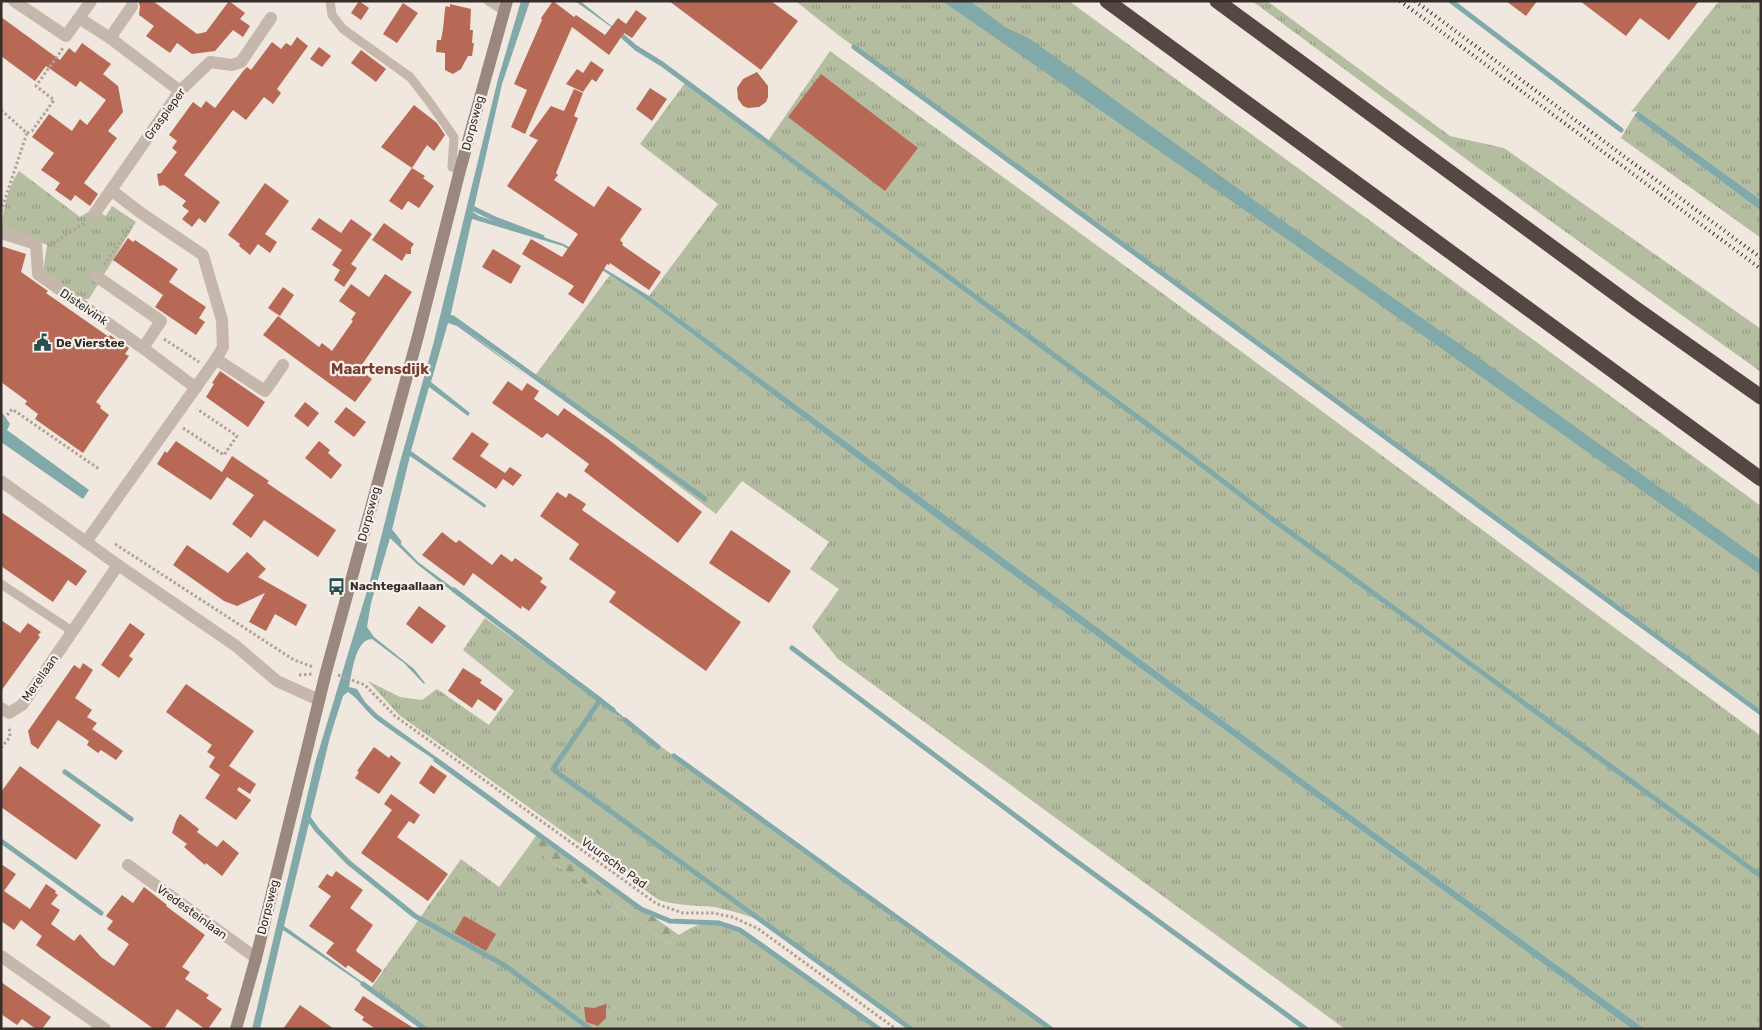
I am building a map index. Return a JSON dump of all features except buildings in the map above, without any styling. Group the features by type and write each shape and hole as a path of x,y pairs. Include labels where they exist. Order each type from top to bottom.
{"highway":[{"path":"1107,1 1761,479"},
{"path":"1217,1 1627,302 1761,397"}],"street":[{"path":"14,1 66,36 91,1"},
{"path":"110,38 132,6"},
{"name":"Dorpsweg","path":"236,1029 256,958 326,672 418,336 460,170 505,6"},
{"path":"79,18 110,38 180,91"},
{"name":"Graspieper","path":"95,213 180,91 210,62 232,65 241,62 271,18"},
{"path":"86,542 213,364 223,347 222,320 203,255 111,190"},
{"path":"1,233 36,244 37,252"},
{"name":"Distelvink","path":"37,252 38,274 196,388"},
{"path":"96,276 161,321 143,348"},
{"path":"213,364 265,391 283,365"},
{"path":"1,481 118,565 236,646 278,681 319,700"},
{"name":"Merellaan","path":"5,710 22,705 118,565"},
{"name":"Vredesteinlaan","path":"128,865 256,958"},
{"path":"1,956 105,1029"}],"lane":[{"path":"330,1 332,15 343,28 410,77 428,100 454,138 452,167 460,170"},
{"path":"488,1 505,6"},
{"path":"1,584 72,631"}],"path":[{"path":"1,211 27,133 32,131 54,100 36,86 64,48 66,36"},
{"path":"1,110 27,133"},
{"path":"37,252 83,225 95,213"},
{"path":"96,276 141,213"},
{"path":"153,332 213,364"},
{"path":"172,421 224,455 238,436 186,402"},
{"path":"1,423 12,409 99,469"},
{"path":"95,530 294,660 326,672"},
{"path":"1055,607 1061,600"},
{"name":"Vuursche Pad","path":"339,675 366,685 395,716 640,893 658,904 683,913 713,913 732,917 757,928 896,1029"},
{"path":"1,748 10,737 5,710"}],"green space":[{"path":"799,1 1069,1 1761,506 1761,710 837,34 798,3"},
{"path":"1252,1 1267,1 1450,136 1504,148 1761,329 1761,372 1538,212"},
{"path":"1719,1 1761,1 1761,200 1638,111 1631,112"},
{"path":"830,51 1158,290 1761,736 1761,1029 1645,1029 1389,843 649,296 718,204 640,144 685,83 766,144"},
{"path":"1634,116 1761,211 1761,238 1621,138"},
{"path":"19,171 80,217 93,209 106,216 112,206 136,222 89,299 83,299 43,272 47,245 2,227 7,198"},
{"path":"610,275 647,300 956,533 1632,1029 1345,1029 838,659 812,627 839,589 810,569 829,542 742,481 716,514 534,377"},
{"path":"485,618 1053,1029 910,1029 757,919 714,907 659,900 399,715 368,681 400,697 422,700 437,689 489,725 514,691 463,650"},
{"path":"538,833 676,933 669,943 529,846"},
{"path":"529,846 669,943 676,933 679,935 697,926 713,923 747,935 879,1029 427,1029 371,988 461,859 499,887"}],"water":[{"path":"521,1 530,1 502,84 473,212 479,216 564,244 649,296 1389,843 1645,1029 1632,1029 956,533 647,300 563,246 472,219 450,318 525,375 457,326 448,323 431,382 470,413 468,416 429,387 411,451 486,505 485,508 410,456 391,534 418,562 599,696 635,727 613,712 598,697 445,586 417,564 390,538 371,603 367,627 374,637 414,669 425,683 404,663 372,639 366,641 358,651 349,687 357,689 365,702 378,715 500,803 498,804 378,721 348,692 343,696 330,737 284,926 369,987 283,930 260,1029 252,1029 315,763 370,581 400,462 433,345 498,79"},
{"path":"575,1 580,1 628,39"},
{"path":"942,1 970,1 1005,27 1030,39 1761,560 1761,575 1291,242"},
{"path":"1638,111 1761,200 1761,211 1634,116"},
{"path":"1,411 10,424 7,430 89,490 83,499 1,442"}],"waterway":[{"path":"1451,1 1621,130"},
{"path":"619,33 636,48 662,64 1280,525 1761,876"},
{"path":"854,47 1761,713"},
{"path":"470,207 542,237"},
{"path":"447,317 453,318 705,499"},
{"path":"387,527 399,542"},
{"path":"454,590 613,710"},
{"path":"792,648 1061,850 1306,1029"},
{"path":"600,700 553,769 911,1029"},
{"path":"625,720 658,747"},
{"path":"674,756 1051,1029"},
{"path":"436,760 641,909 670,921 719,923 740,930 879,1029"},
{"path":"65,772 131,819"},
{"path":"307,816 317,830 348,862 415,916 504,965 590,1029"},
{"path":"1,841 101,913"},
{"path":"363,984 425,1029"}],"railway":[{"path":"1400,1 1761,269"},
{"path":"1415,1 1761,258"}],"place":[{"name":"De Vierstee","path":"42,343"},
{"name":"Nachtegaallaan","path":"336,586"}],"district":[{"name":"Maartensdijk","path":"380,369"}]}
